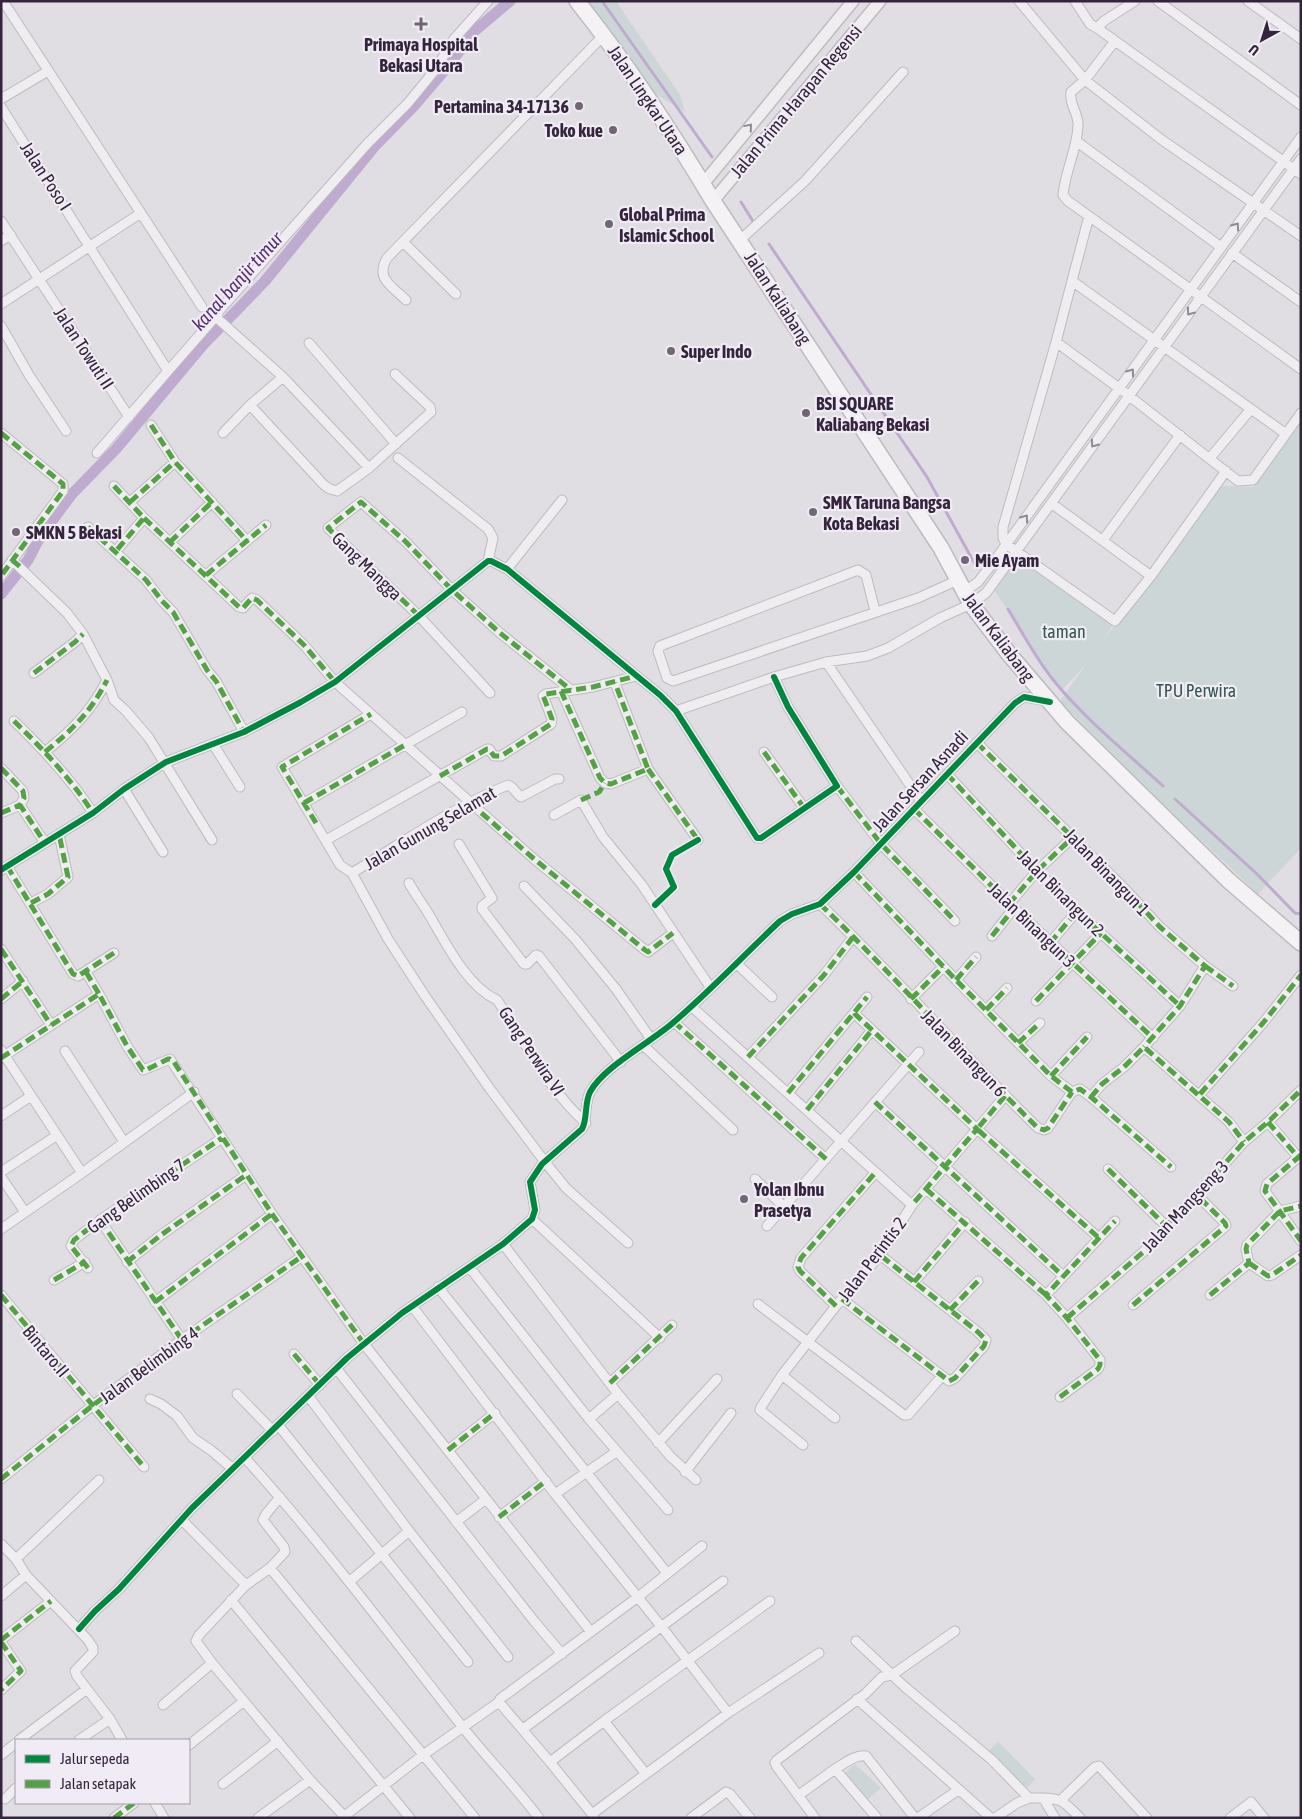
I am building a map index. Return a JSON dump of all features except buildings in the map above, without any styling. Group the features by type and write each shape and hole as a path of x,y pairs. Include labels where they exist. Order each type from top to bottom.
{"main road":[{"name":"Jalan Lingkar Utara","path":"577,1 711,173 713,201"},
{"name":"Jalan Kaliabang","path":"713,201 744,237 942,548 964,592 1009,654 1067,722 1228,880 1301,943"}],"street":[{"path":"3,1 202,307"},
{"path":"98,453 168,371 218,317 226,301 368,143 408,103 435,70 454,39 488,1"},
{"name":"Jalan Prima Harapan Regensi","path":"711,173 853,1"},
{"name":"Jalan Prima Harapan Regensi","path":"713,201 880,1"},
{"path":"1019,1 1085,80 1162,140 1301,236"},
{"path":"1075,1 1090,24 1297,171"},
{"path":"1097,28 1104,21 1134,1"},
{"path":"1158,1 1301,104"},
{"path":"1248,1 1301,39"},
{"path":"406,300 384,277 382,267 387,258 604,34"},
{"path":"1115,41 1085,80 1071,92 1071,105 1078,123 1076,141 1062,195 1301,370"},
{"path":"1,99 48,71"},
{"path":"744,237 805,181 903,72"},
{"name":"Jalan Poso I","path":"1,107 168,371"},
{"path":"676,711 774,677 826,662 867,656 888,648 940,618 964,592 978,582 992,564 1301,137"},
{"path":"1076,141 1221,246"},
{"path":"875,611 866,575 858,570 660,646 658,651 667,678 673,681 929,594 986,592 1264,210 1297,171 1301,159"},
{"path":"1,304 141,213"},
{"path":"1090,216 1003,527 1003,538 1006,544 1115,621 1151,576 1226,471"},
{"name":"Jalan Towuti II","path":"1,221 129,417"},
{"path":"1,241 11,234"},
{"path":"403,242 456,294"},
{"path":"1232,254 1301,302"},
{"path":"1072,281 1286,434"},
{"path":"218,317 282,377 369,468"},
{"path":"1,326 29,375 66,431"},
{"path":"1056,342 1119,388 1238,481 1253,480 1301,413"},
{"path":"309,343 396,444"},
{"path":"250,405 330,490 337,491 369,468 431,412 430,407 395,374"},
{"path":"223,433 250,405 282,377"},
{"path":"1210,458 1251,409"},
{"path":"152,425 175,462 247,541"},
{"path":"1,433 63,484 64,488 18,564 1,576"},
{"path":"1103,540 1180,435"},
{"path":"114,953 86,972 78,976 73,974 31,903 4,868 93,813 124,789 166,762 244,732 336,682 488,562 493,538 488,529 398,458"},
{"path":"130,502 175,462"},
{"path":"114,486 144,518 239,607 243,608 252,598 257,600 304,645 336,682 370,714 533,858 645,950 648,952 673,933"},
{"path":"507,569 562,500"},
{"path":"170,542 212,502"},
{"name":"Gang Mangga","path":"419,616 328,528 361,502 406,542 452,590"},
{"path":"1051,503 1151,576"},
{"path":"116,551 144,518"},
{"path":"206,576 266,525"},
{"path":"88,527 146,580 173,612 207,670 216,681 244,732"},
{"path":"488,562 491,561 507,569 660,695 676,711 757,838 760,838 836,786"},
{"path":"18,564 66,613 83,634 107,680 114,700 150,738 212,840"},
{"path":"452,590 500,633 571,690"},
{"path":"419,616 490,693"},
{"path":"34,673 83,634"},
{"path":"826,662 921,801"},
{"path":"326,840 487,749 494,756 501,756 551,724 552,719 543,696 561,691 615,683 636,676"},
{"path":"774,677 788,707 836,786 881,844 955,921"},
{"path":"45,752 68,734 82,718 97,700 107,680"},
{"path":"615,683 648,769 698,840"},
{"path":"561,691 600,778 605,783 611,784 648,769"},
{"name":"Jalan Sersan Asnadi","path":"820,904 881,844 1003,714 1024,697 1050,702"},
{"path":"304,803 462,712"},
{"path":"370,714 282,767 340,865 352,873 388,939 490,1089 566,1188 628,1243"},
{"path":"14,720 45,752 79,792 93,813"},
{"name":"Jalan Binangun 1","path":"977,743 1125,889 1160,927 1205,966 1233,986"},
{"path":"213,744 240,787"},
{"path":"764,752 804,808"},
{"path":"1,768 24,794 20,805 1,813"},
{"name":"Jalan Binangun 2","path":"946,774 1077,911 1180,1006"},
{"name":"Jalan Gunung Selamat","path":"352,873 470,803 508,785 512,786 521,797 555,779 559,779"},
{"path":"124,789 162,852"},
{"path":"554,815 581,800 603,836 642,885 710,987"},
{"path":"20,805 45,843"},
{"name":"Jalan Binangun 3","path":"914,809 1050,943 1153,1038"},
{"path":"31,903 40,899 68,878 59,834"},
{"path":"992,936 1037,871 1073,838"},
{"path":"460,844 492,898 482,906 482,909 524,964 527,964 536,955 539,956 621,1062"},
{"path":"854,872 956,980 1051,1076 1072,1092 1080,1089 1091,1097 1171,1167"},
{"name":"Gang Perwira VI","path":"410,884 446,944 475,985 497,1000 544,1074 575,1114 586,1123"},
{"path":"524,886 575,939 616,989 651,1039"},
{"path":"79,1629 119,1589 206,1494 276,1429 336,1368 382,1328 438,1287 470,1268 503,1244 532,1219 535,1210 530,1182 545,1162 576,1136 586,1123 586,1106 590,1092 608,1071 674,1022 780,921 792,914 820,904"},
{"name":"Jalan Binangun 6","path":"820,904 1038,1128 1044,1130 1048,1128 1072,1092"},
{"path":"1050,943 1077,911"},
{"path":"1036,1001 1101,934"},
{"path":"748,1057 824,975 853,937"},
{"path":"1,949 51,1025"},
{"path":"956,980 976,957"},
{"path":"736,963 772,997"},
{"path":"1091,1097 1102,1084 1124,1067 1153,1038 1180,1006 1205,966"},
{"path":"911,999 944,967"},
{"path":"86,972 127,1046 143,1070 170,1059 194,1092 301,1258 364,1344 591,1632"},
{"path":"1200,1094 1301,975"},
{"path":"1,999 23,981"},
{"path":"986,1010 1007,988"},
{"path":"82,1173 3,1055 99,994"},
{"path":"788,1093 866,997"},
{"name":"Jalan Perintis 2","path":"691,1006 912,1205 880,1255 782,1375 761,1407 760,1410 803,1445"},
{"path":"854,1013 976,1129 1099,1238"},
{"path":"674,1022 826,1160"},
{"path":"1018,1043 1040,1023"},
{"path":"806,1110 872,1030"},
{"path":"1051,1076 1087,1037"},
{"path":"643,1045 733,1130"},
{"path":"1144,1046 1200,1094 1229,1122 1244,1142"},
{"path":"65,1051 124,1142"},
{"path":"766,1226 919,1052"},
{"name":"Jalan Mangseng 3","path":"1067,1318 1164,1234 1166,1226 1197,1195 1244,1142 1301,1090"},
{"path":"1,1228 82,1173 194,1092"},
{"path":"1,1116 31,1096"},
{"path":"912,1205 1005,1096"},
{"path":"876,1102 1063,1276"},
{"path":"1268,1122 1300,1156 1267,1184 1265,1191 1301,1242"},
{"path":"1,1172 56,1136"},
{"name":"Gang Belimbing 7","path":"54,1280 86,1265 71,1246 72,1243 100,1220 222,1138"},
{"path":"1108,1169 1166,1226"},
{"path":"875,1173 800,1258 798,1263 800,1271 839,1303 942,1376 949,1380 955,1378 984,1346 986,1340 880,1255"},
{"path":"127,1262 161,1235 246,1175"},
{"path":"1,1177 25,1212"},
{"path":"755,1179 784,1207"},
{"path":"926,1189 1046,1295 1100,1360 1100,1366 1060,1397"},
{"path":"1133,1305 1226,1226 1197,1195"},
{"path":"1301,1206 1280,1211 1247,1245 1246,1249 1249,1263 1268,1276 1301,1255"},
{"path":"155,1302 272,1214"},
{"path":"532,1219 660,1338"},
{"path":"100,1220 182,1340"},
{"path":"1046,1295 1115,1221"},
{"path":"914,1282 965,1222"},
{"path":"503,1244 658,1443 685,1472 696,1480"},
{"name":"Jalan Belimbing 4","path":"1,1479 92,1406 182,1340 301,1258"},
{"path":"1210,1295 1249,1263"},
{"path":"470,1268 589,1419 668,1510"},
{"path":"950,1310 978,1281"},
{"path":"438,1287 668,1573"},
{"name":"Bintaro.II","path":"1,1295 144,1466"},
{"path":"758,1304 904,1415 908,1415 942,1376"},
{"path":"412,1306 555,1494 728,1713"},
{"path":"610,1383 672,1325"},
{"path":"294,1354 320,1386"},
{"path":"336,1368 534,1621 562,1654"},
{"path":"782,1375 835,1418"},
{"path":"658,1443 717,1379"},
{"path":"237,1394 276,1429 382,1555 468,1662"},
{"path":"589,1419 618,1394"},
{"path":"309,1397 409,1531 508,1657"},
{"path":"150,1399 161,1404 177,1416 193,1438 233,1469"},
{"path":"448,1450 495,1413"},
{"path":"685,1472 731,1413"},
{"path":"555,1494 587,1474 616,1452"},
{"path":"245,1458 280,1497 463,1727 539,1818"},
{"path":"16,1559 99,1480"},
{"path":"499,1517 546,1481"},
{"path":"280,1497 266,1514 264,1520 286,1549 281,1558 246,1585 199,1634 196,1641 278,1742 344,1817 423,1755 499,1702 500,1699 638,1597 702,1546"},
{"path":"456,1522 486,1499"},
{"path":"182,1520 246,1585"},
{"path":"349,1582 409,1531"},
{"path":"1,1544 16,1559 26,1575 79,1629 93,1648 91,1656 78,1666 75,1671 110,1719 121,1739"},
{"path":"270,1568 475,1818"},
{"path":"1,1596 26,1575"},
{"path":"523,1729 723,1581"},
{"path":"231,1600 410,1818"},
{"path":"1,1690 21,1671 1,1641 51,1601"},
{"path":"550,1762 687,1660 770,1602"},
{"path":"815,1818 775,1763 865,1694 882,1678 892,1675 955,1631"},
{"path":"856,1641 892,1675 992,1760 1029,1798"},
{"path":"499,1702 593,1816 728,1713 819,1653"},
{"path":"163,1706 212,1663"},
{"path":"21,1739 87,1689"},
{"path":"857,1699 958,1790 993,1818 1029,1798 1062,1800 1074,1816"},
{"path":"190,1744 244,1701"},
{"path":"80,1739 110,1719"},
{"path":"604,1721 646,1774"},
{"path":"224,1784 278,1742"},
{"path":"1,1755 15,1744"},
{"path":"799,1795 835,1769 862,1755 866,1756 917,1818 958,1790"},
{"path":"1062,1800 1095,1767 1099,1766 1147,1818"},
{"path":"835,1769 877,1818"},
{"path":"258,1818 310,1780"},
{"path":"4,1799 15,1789"},
{"path":"691,1818 726,1792 730,1794 750,1818"},
{"path":"1043,1798 1054,1818"},
{"path":"1230,1818 1251,1802 1264,1818"},
{"path":"114,1818 133,1804"},
{"path":"156,1804 164,1818"}],"green space":[{"path":"577,1 616,1 680,95 685,112 636,82"},
{"name":"TPU Perwira","path":"1301,421 1301,848 1258,894 1152,793 1060,701 1087,663 1062,690 1034,652 992,587 1016,552 1115,621 1103,641 1215,486 1254,487"},
{"path":"998,1741 1035,1779 1027,1788 987,1753"},
{"path":"855,1764 881,1788 866,1801 842,1775"}],"waterway":[{"name":"kanal banjir timur","path":"1,594 28,560 40,537 72,494 116,449 203,345 265,281 374,147 414,106 450,64 472,33 510,1"},
{"path":"602,1 712,157"},
{"path":"741,202 754,223"},
{"path":"769,244 927,477 977,568"},
{"path":"1008,609 1041,664 1066,695 1163,786"},
{"path":"1175,799 1257,874 1295,913 1301,914"}],"marked path":[{"path":"151,425 175,462 247,541"},
{"path":"1,433 63,484 63,491 1,576"},
{"path":"130,502 175,462"},
{"path":"114,486 144,518 116,551"},
{"path":"170,542 212,502"},
{"path":"419,616 328,528 361,502 406,542 452,590 500,633 571,690"},
{"path":"144,518 239,607 243,608 252,598 257,600 304,645 335,682"},
{"path":"206,575 266,525"},
{"path":"88,527 146,580 173,612 207,670 216,681 244,732"},
{"path":"12,560 23,569"},
{"path":"34,673 83,634"},
{"path":"440,776 487,749 494,756 501,756 551,724 552,719 543,696 546,694 593,687 636,676"},
{"path":"45,752 80,720 94,702 107,680"},
{"path":"561,691 600,778 605,783 611,784 648,769 615,683"},
{"path":"316,823 282,767 371,714"},
{"path":"14,721 56,765 93,813"},
{"path":"977,743 1125,889 1160,927 1205,966 1180,1006 1144,1047"},
{"path":"304,803 405,745"},
{"path":"764,752 804,808"},
{"path":"1,768 23,791 24,798 20,805 45,843"},
{"path":"648,769 698,840"},
{"path":"947,774 1077,911 1180,1006"},
{"path":"581,800 599,792 605,783"},
{"path":"837,786 881,844 955,921"},
{"path":"470,803 533,858 648,952 673,933"},
{"path":"1,813 20,805"},
{"path":"914,809 1014,908 1153,1038"},
{"path":"31,903 48,894 68,877 59,834"},
{"path":"1009,904 1037,871 1073,837"},
{"path":"7,866 73,974 78,976 114,953"},
{"path":"854,872 956,980 1051,1076 1072,1092 1080,1089 1091,1097 1171,1167"},
{"path":"820,904 1038,1128 1044,1130 1048,1128 1072,1092"},
{"path":"992,936 1014,908"},
{"path":"1050,943 1077,911"},
{"path":"1036,1001 1101,933"},
{"path":"748,1057 824,975 853,937"},
{"path":"1,949 51,1025"},
{"path":"956,980 976,957"},
{"path":"1205,966 1233,986"},
{"path":"911,999 943,967"},
{"path":"86,972 99,994"},
{"path":"1200,1094 1263,1023 1301,975"},
{"path":"1,999 23,981"},
{"path":"986,1010 1007,988"},
{"path":"1,1058 99,994 127,1046 143,1070 168,1059 174,1062 272,1214 364,1344"},
{"path":"788,1093 867,997"},
{"path":"854,1013 977,1129 912,1205"},
{"path":"674,1022 826,1159"},
{"path":"1018,1043 1040,1023"},
{"path":"807,1110 872,1030"},
{"path":"1051,1076 1087,1037"},
{"path":"1091,1097 1102,1084 1124,1067 1144,1047 1229,1122 1244,1142"},
{"path":"1067,1318 1164,1234 1166,1226 1197,1195 1244,1142 1301,1090"},
{"path":"1005,1096 977,1129 1099,1238"},
{"path":"875,1102 1063,1276"},
{"path":"1268,1122 1298,1157"},
{"path":"88,1268 71,1246 74,1240 100,1220 222,1138"},
{"path":"1301,1155 1267,1184 1265,1191 1301,1241"},
{"path":"1108,1169 1166,1226"},
{"path":"836,1306 798,1267 801,1258 875,1173"},
{"path":"127,1262 161,1235 246,1175"},
{"path":"926,1189 1046,1295"},
{"path":"1133,1305 1226,1226 1197,1195"},
{"path":"1210,1295 1249,1263 1247,1245 1280,1211 1301,1206"},
{"path":"155,1302 272,1214"},
{"path":"100,1220 182,1340"},
{"path":"1060,1397 1098,1369 1100,1360 1046,1295 1115,1221"},
{"path":"914,1282 965,1222"},
{"path":"842,1299 949,1381 955,1378 984,1346 986,1340 978,1332 880,1255"},
{"path":"1249,1263 1268,1276 1301,1255"},
{"path":"1,1479 92,1406 177,1343 301,1257"},
{"path":"54,1280 85,1262"},
{"path":"950,1310 978,1281"},
{"path":"1,1295 144,1467"},
{"path":"610,1383 672,1325"},
{"path":"294,1354 320,1385"},
{"path":"448,1450 495,1413"},
{"path":"499,1517 546,1481"},
{"path":"1,1640 51,1601"},
{"path":"1,1642 21,1671 1,1690"},
{"path":"114,1818 133,1804"}],"cycle path":[{"path":"1,870 93,813 124,789 166,762 244,732 335,682 488,561 507,569 660,695 676,711 757,838 761,838 837,786 788,707 774,677"},
{"path":"79,1629 119,1589 192,1508 347,1358 402,1313 503,1244 532,1219 535,1210 530,1182 542,1164 582,1129 590,1092 606,1073 675,1021 780,921 792,914 820,904 854,872 1015,703 1024,697 1050,702"},
{"path":"655,905 674,887 666,869 672,855 698,840"}],"place":[{"name":"Primaya Hospital Bekasi Utara","path":"421,24"},
{"name":"Pertamina 34-17136","path":"579,106"},
{"name":"Toko kue","path":"613,130"},
{"name":"Global Prima Islamic School","path":"609,224"},
{"name":"Super Indo","path":"671,351"},
{"name":"BSI SQUARE Kaliabang Bekasi","path":"806,413"},
{"name":"SMK Taruna Bangsa Kota Bekasi","path":"813,512"},
{"name":"SMKN 5 Bekasi","path":"16,532"},
{"name":"Mie Ayam","path":"965,560"},
{"name":"Yolan Ibnu Prasetya","path":"744,1199"}],"park label":[{"name":"taman","path":"1064,631"}]}
